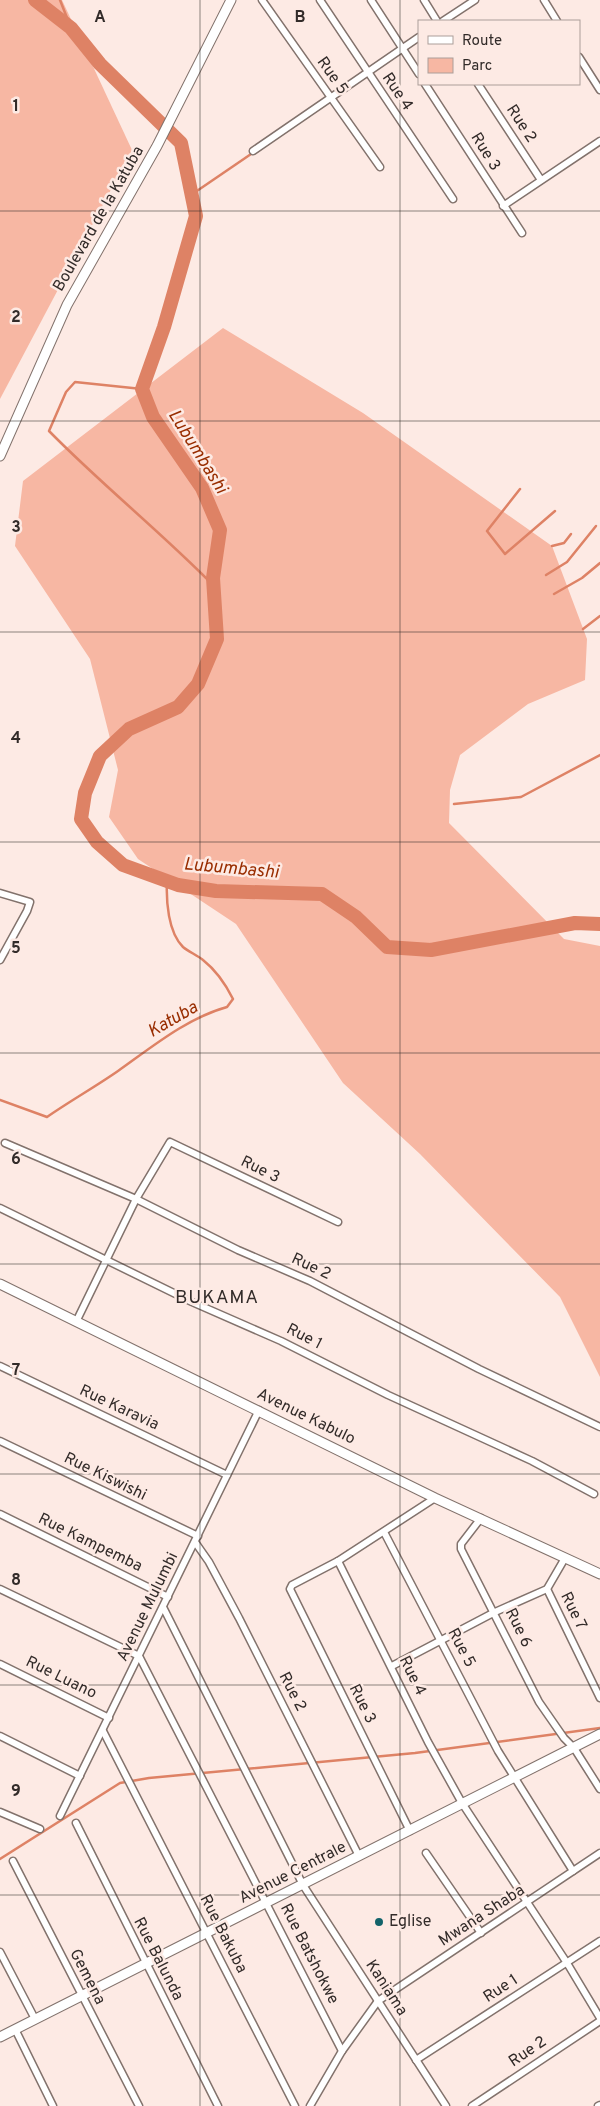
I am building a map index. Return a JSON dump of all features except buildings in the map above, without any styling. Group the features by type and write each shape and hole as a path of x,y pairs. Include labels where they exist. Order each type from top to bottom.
{"street":[{"name":"Boulevard de la Katuba","path":"0,456 67,304 157,146 232,0"},
{"name":"Rue 5","path":"262,0 380,167"},
{"name":"Rue 4","path":"320,0 453,199"},
{"path":"371,0 418,72"},
{"path":"424,0 436,20"},
{"path":"445,20 475,0"},
{"path":"544,0 556,20"},
{"path":"253,151 418,38"},
{"path":"580,59 600,90"},
{"name":"Rue 3","path":"426,85 522,233"},
{"name":"Rue 2","path":"479,85 541,180"},
{"path":"503,206 600,140"},
{"path":"0,893 30,902 0,960"},
{"name":"Rue 3","path":"136,1199 170,1142 338,1222"},
{"name":"Rue 2","path":"5,1143 136,1199 238,1250 310,1281 479,1369 600,1427"},
{"path":"76,1322 136,1199"},
{"name":"Rue 1","path":"0,1208 192,1302 281,1341 388,1394 532,1461 594,1494"},
{"name":"Avenue Kabulo","path":"0,1284 435,1498 600,1574"},
{"name":"Rue Karavia","path":"0,1366 228,1475"},
{"name":"Avenue Mulumbi","path":"60,1816 259,1410"},
{"name":"Rue Kiswishi","path":"0,1441 196,1539"},
{"path":"338,1561 435,1498"},
{"name":"Rue Kampemba","path":"0,1514 168,1597"},
{"name":"Rue 6","path":"481,1518 461,1544 460,1549 495,1612 539,1702 564,1738 574,1748 600,1788"},
{"name":"Rue 5","path":"384,1532 514,1778 573,1871"},
{"name":"Rue 2","path":"196,1539 239,1618 359,1856"},
{"path":"392,1666 495,1612 547,1589 564,1558"},
{"name":"Rue 4","path":"338,1561 392,1666 428,1742 462,1803 567,1963 600,2020"},
{"name":"Rue 3","path":"338,1561 292,1584 290,1588 410,1831"},
{"path":"0,1589 139,1656"},
{"name":"Rue 7","path":"547,1589 600,1698"},
{"path":"163,1607 303,1885"},
{"name":"Rue Batshokwe","path":"139,1656 342,2051"},
{"name":"Rue Luano","path":"0,1664 109,1718"},
{"name":"Rue Bakuba","path":"103,1731 295,2106"},
{"name":"Avenue Centrale","path":"0,2037 600,1734"},
{"path":"0,1736 80,1776"},
{"path":"0,1812 40,1829"},
{"name":"Rue Balunda","path":"76,1823 145,1964 218,2106"},
{"name":"Mwana Shaba","path":"378,2001 600,1852"},
{"path":"426,1853 481,1933"},
{"name":"Gemena","path":"13,1861 138,2106"},
{"name":"Kaniama","path":"303,1885 446,2106"},
{"name":"Rue 1","path":"416,2060 600,1941"},
{"path":"0,1952 36,2019"},
{"path":"310,2106 342,2051 378,2001"},
{"name":"Rue 2","path":"472,2106 600,2020"},
{"path":"15,2029 53,2106"}],"green space":[{"path":"0,0 62,0 132,150 0,399"},
{"path":"223,328 363,413 552,546 587,639 585,680 528,704 460,755 450,790 449,823 564,939 600,946 600,1377 560,1297 420,1154 343,1083 236,924 138,859 109,817 118,770 90,659 15,546 23,481"}],"waterway":[{"name":"Lubumbashi","path":"35,0 71,28 100,64 181,143 196,216 164,327 142,389 153,417 202,488 220,530 213,578 217,639 198,684 178,707 129,729 100,756 85,793 81,819 97,842 123,865 178,885 216,891 322,894 356,917 387,947 431,950 575,923 600,924"},
{"path":"60,0 71,28"},
{"path":"191,195 254,152"},
{"path":"142,389 75,382 66,392 49,431 214,586"},
{"path":"520,489 487,531 505,554 555,511"},
{"path":"546,575 567,562 596,526"},
{"path":"552,546 564,543 571,534"},
{"path":"554,594 582,578 600,563"},
{"path":"583,629 600,616"},
{"path":"454,804 521,797 600,755"},
{"name":"Katuba","path":"0,1100 47,1117 184,1026 198,1018 227,1007 233,999 220,978 203,960 183,947 174,933 169,916 167,881"},
{"path":"0,1859 120,1783 149,1778 415,1753 600,1728"}],"place":[{"name":"Eglise","path":"379,1922"}],"district":[{"name":"BUKAMA","path":"217,1298"}]}
